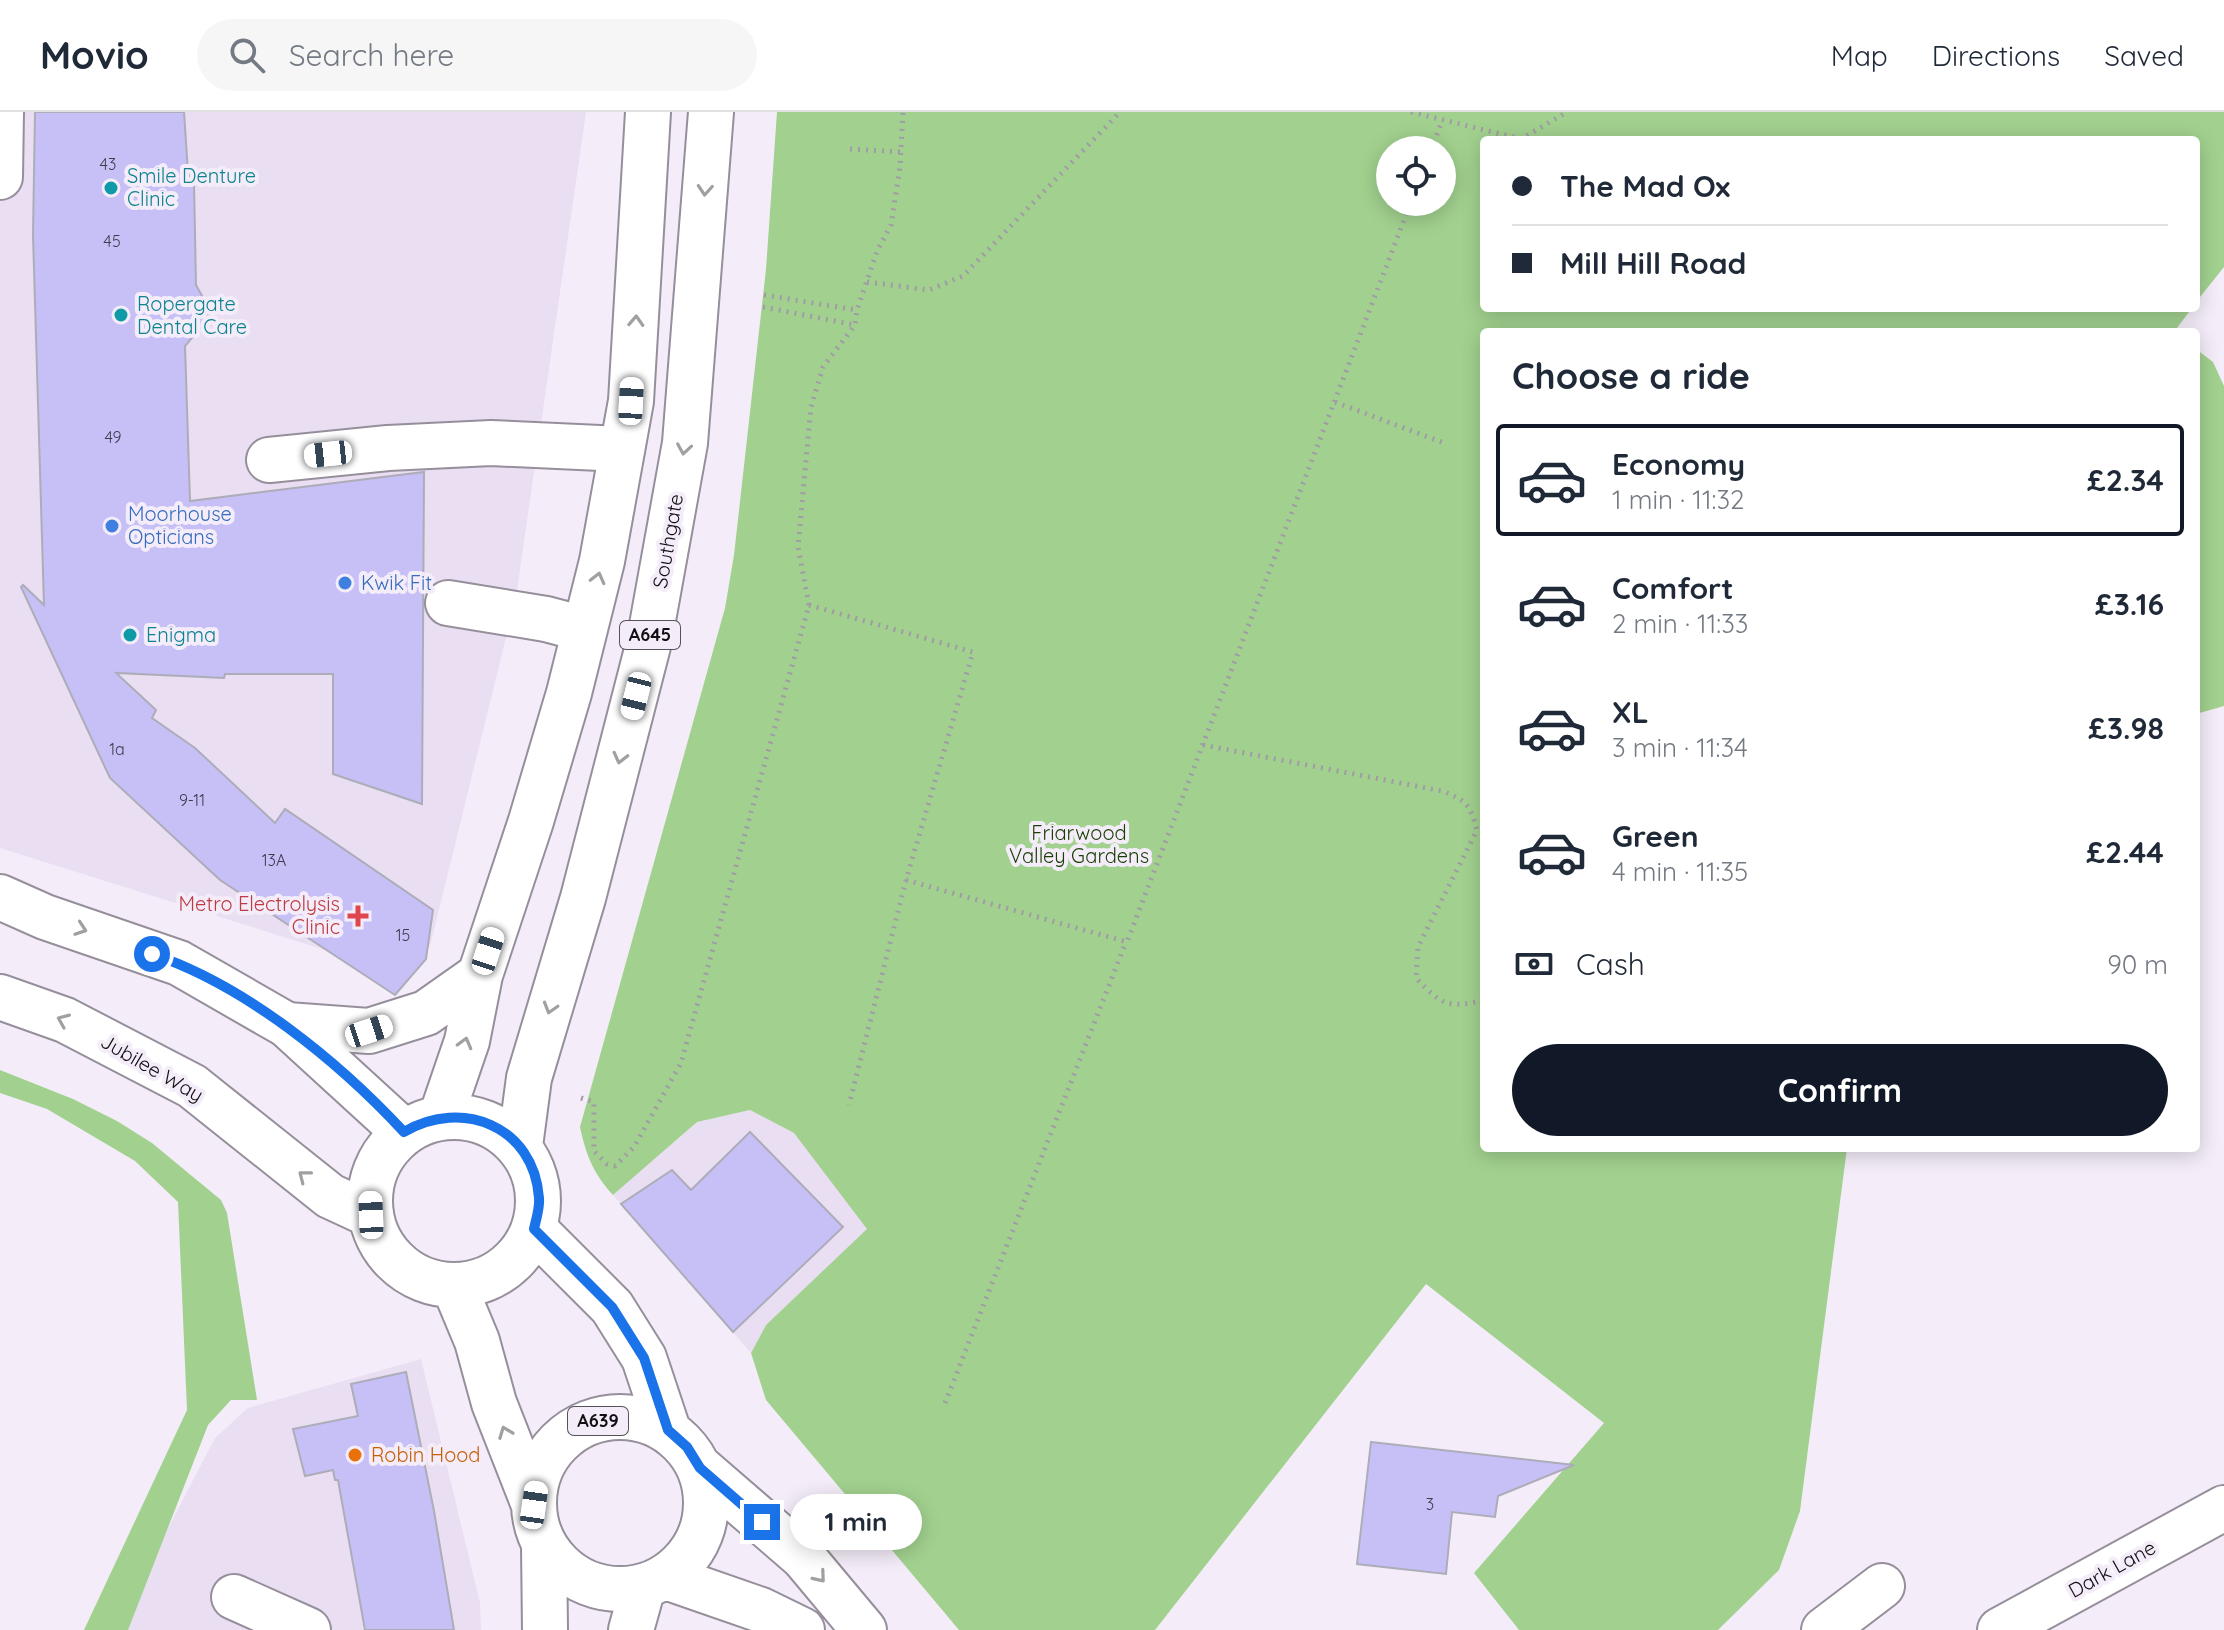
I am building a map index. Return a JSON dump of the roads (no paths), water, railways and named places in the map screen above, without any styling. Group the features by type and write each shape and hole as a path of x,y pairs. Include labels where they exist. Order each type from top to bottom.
{"main road":[{"path":"0,177 1,112"},
{"path":"3,888 45,917 179,963 287,1025 422,1124 470,1117 497,1127 520,1146 534,1172 540,1200 534,1229 522,1252 503,1270 480,1282 454,1286 431,1283 409,1273 391,1257 378,1237 371,1215 370,1192 375,1169 387,1149 422,1124 467,1041 480,975 569,693 602,561 631,401 648,112"},
{"name":"Southgate","path":"520,1146 529,1078 583,898 649,642 685,443 711,112"},
{"path":"269,460 388,448 491,443 622,449"},
{"path":"448,603 546,619 584,629"},
{"path":"287,1025 369,1031 426,1013 480,975"},
{"name":"Jubilee Way","path":"0,997 65,1020 192,1086 330,1196 371,1215"},
{"path":"534,1229 612,1307 644,1358 668,1430 687,1447 700,1468 707,1492 706,1517 699,1541 685,1561 654,1582 631,1630"},
{"name":"A639","path":"454,1286 477,1341 494,1403 534,1505"},
{"name":"A639","path":"668,1430 643,1419 616,1417 590,1422 567,1435 548,1455 537,1479 534,1505 536,1526 544,1546 562,1569 587,1584 614,1590 654,1582 761,1610 802,1630"},
{"path":"700,1468 803,1557 864,1630"},
{"name":"Dark Lane","path":"2000,1630 2224,1508"},
{"path":"544,1546 545,1630"},
{"path":"1824,1630 1882,1586"},
{"path":"234,1597 308,1630"}],"place":[{"name":"Smile Denture Clinic","path":"111,188"},
{"name":"Ropergate Dental Care","path":"121,315"},
{"name":"Moorhouse Opticians","path":"112,526"},
{"name":"Kwik Fit","path":"345,583"},
{"name":"Enigma","path":"130,635"},
{"name":"Metro Electrolysis Clinic","path":"358,916"},
{"name":"Robin Hood","path":"355,1455"}],"park label":[{"name":"Friarwood Valley Gardens","path":"1079,844"}]}
